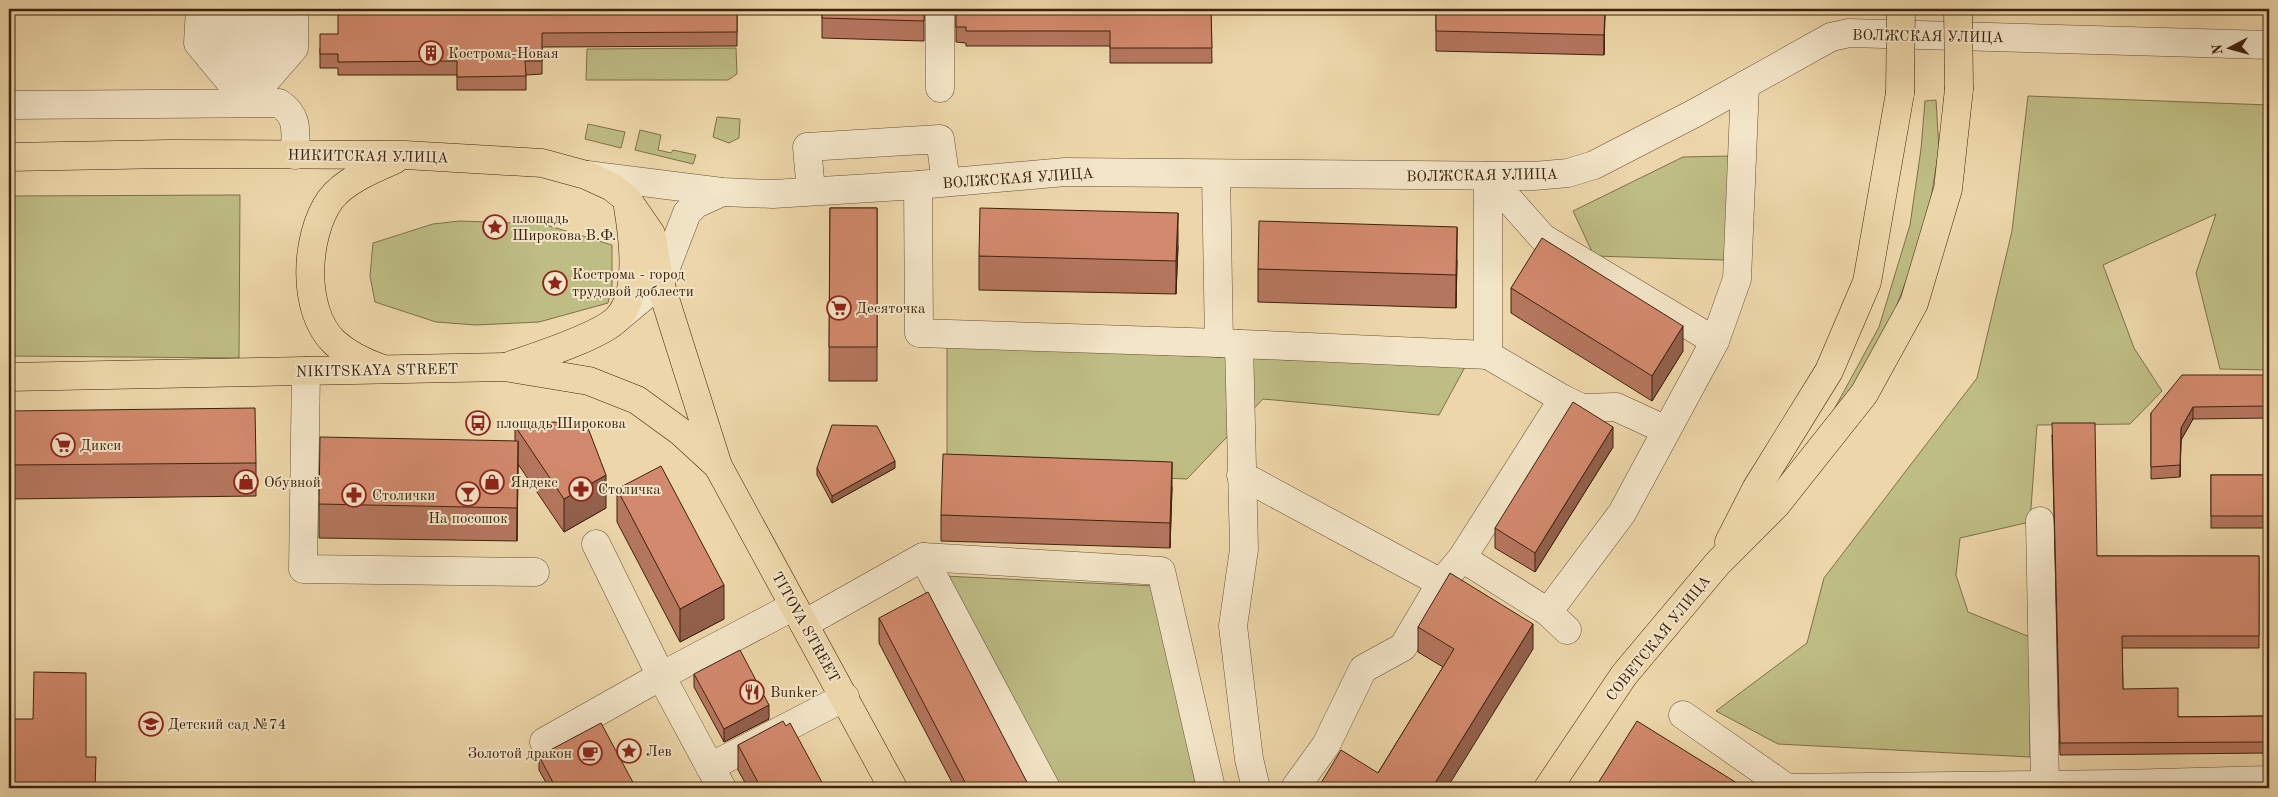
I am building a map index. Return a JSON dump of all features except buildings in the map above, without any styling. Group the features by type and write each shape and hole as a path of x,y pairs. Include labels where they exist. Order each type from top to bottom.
{"main road":[{"path":"1718,563 1756,489 1829,371 1867,282 1900,93 1901,9"},
{"path":"1718,563 1776,505 1864,394 1914,303 1948,189 1959,89 1958,9"},
{"name":"НИКИТСКАЯ УЛИЦА","path":"9,157 169,154 404,155 542,163 586,175 612,187 627,199 650,234 660,283 718,466"},
{"path":"387,370 357,360 333,342 317,315 309,274 314,233 331,199 361,174 404,155"},
{"path":"505,367 549,352 602,329 618,318 631,293 634,266 633,236 627,199"},
{"name":"NIKITSKAYA STREET","path":"9,377 505,367 589,381 637,400 681,432 718,466"},
{"name":"TITOVA STREET","path":"718,466 893,788"},
{"name":"СОВЕТСКАЯ УЛИЦА","path":"1548,788 1624,675 1718,563"}],"street":[{"path":"200,9 198,43 247,102"},
{"path":"226,9 226,46 247,102"},
{"path":"247,102 249,9"},
{"path":"247,102 271,48 271,9"},
{"path":"247,102 294,48 294,9"},
{"path":"940,9 940,88"},
{"name":"ВОЛЖСКАЯ УЛИЦА","path":"586,175 722,192 773,194 918,185 1065,172 1534,176 1568,173 1594,165 1831,37 1849,33 2269,45"},
{"path":"1548,612 1622,512 1715,341 1737,279 1745,85"},
{"path":"9,105 247,102 279,104 289,110 295,120 295,155"},
{"path":"811,191 807,147 940,139 946,182"},
{"path":"1216,174 1241,474 1244,548 1232,626 1249,759 1256,788"},
{"path":"1488,176 1543,238 1715,341"},
{"path":"1488,176 1488,355"},
{"path":"918,185 908,333 1488,355 1582,408 1616,406 1666,430"},
{"path":"618,318 660,283 687,213 696,204 722,192"},
{"path":"306,371 304,569 534,572"},
{"path":"1295,788 1326,745 1363,669 1403,648 1441,583 1462,558 1563,399"},
{"path":"1241,474 1441,583"},
{"path":"2040,520 2045,785"},
{"path":"596,544 661,676 716,778 845,697"},
{"path":"923,557 1046,788"},
{"path":"544,742 661,676 799,615 923,557 1161,571 1211,788"},
{"path":"1462,558 1548,612 1567,630"},
{"path":"1683,715 1787,788 2121,786 2269,780"}],"shaded area":[{"path":"736,48 737,74 728,80 586,80 587,49"},
{"path":"2028,96 2269,105 2269,370 2220,369 2196,273 2216,214 2103,265 2134,348 2162,391 2130,424 2037,425 2030,522 1960,538 1956,575 1968,612 2030,637 2030,757 1778,744 1716,711 1807,643 1824,578 1977,378 2012,231"},
{"path":"1936,100 1939,149 1926,229 1885,336 1842,411 1831,415 1879,327 1910,225 1921,149 1925,101"},
{"path":"717,117 740,119 739,138 729,143 713,137"},
{"path":"588,124 625,132 621,148 585,139"},
{"path":"640,130 661,135 658,150 671,153 673,150 696,155 693,164 635,150"},
{"path":"1730,156 1724,260 1594,256 1573,211 1683,157"},
{"path":"240,195 239,358 9,356 9,196"},
{"path":"460,221 543,224 612,245 612,287 608,303 539,322 476,325 436,322 375,302 370,276 373,243 433,224"},
{"path":"947,346 1465,367 1439,415 1263,399 1187,479 947,469"},
{"path":"944,576 1153,586 1198,780 1180,788 1055,788"}],"place":[{"name":"Кострома-Новая","path":"431,53"},
{"name":"площадь Широкова В.Ф.","path":"495,227"},
{"name":"Кострома - город трудовой доблести","path":"555,283"},
{"name":"Десяточка","path":"839,308"},
{"name":"площадь Широкова","path":"478,423"},
{"name":"Дикси","path":"63,445"},
{"name":"Обувной","path":"246,482"},
{"name":"Яндекс","path":"492,482"},
{"name":"Столичка","path":"581,489"},
{"name":"На посошок","path":"468,494"},
{"name":"Столички","path":"354,495"},
{"name":"Bunker","path":"752,692"},
{"name":"Детский сад №74","path":"151,724"},
{"name":"Лев","path":"629,751"},
{"name":"Золотой дракон","path":"590,753"}]}
